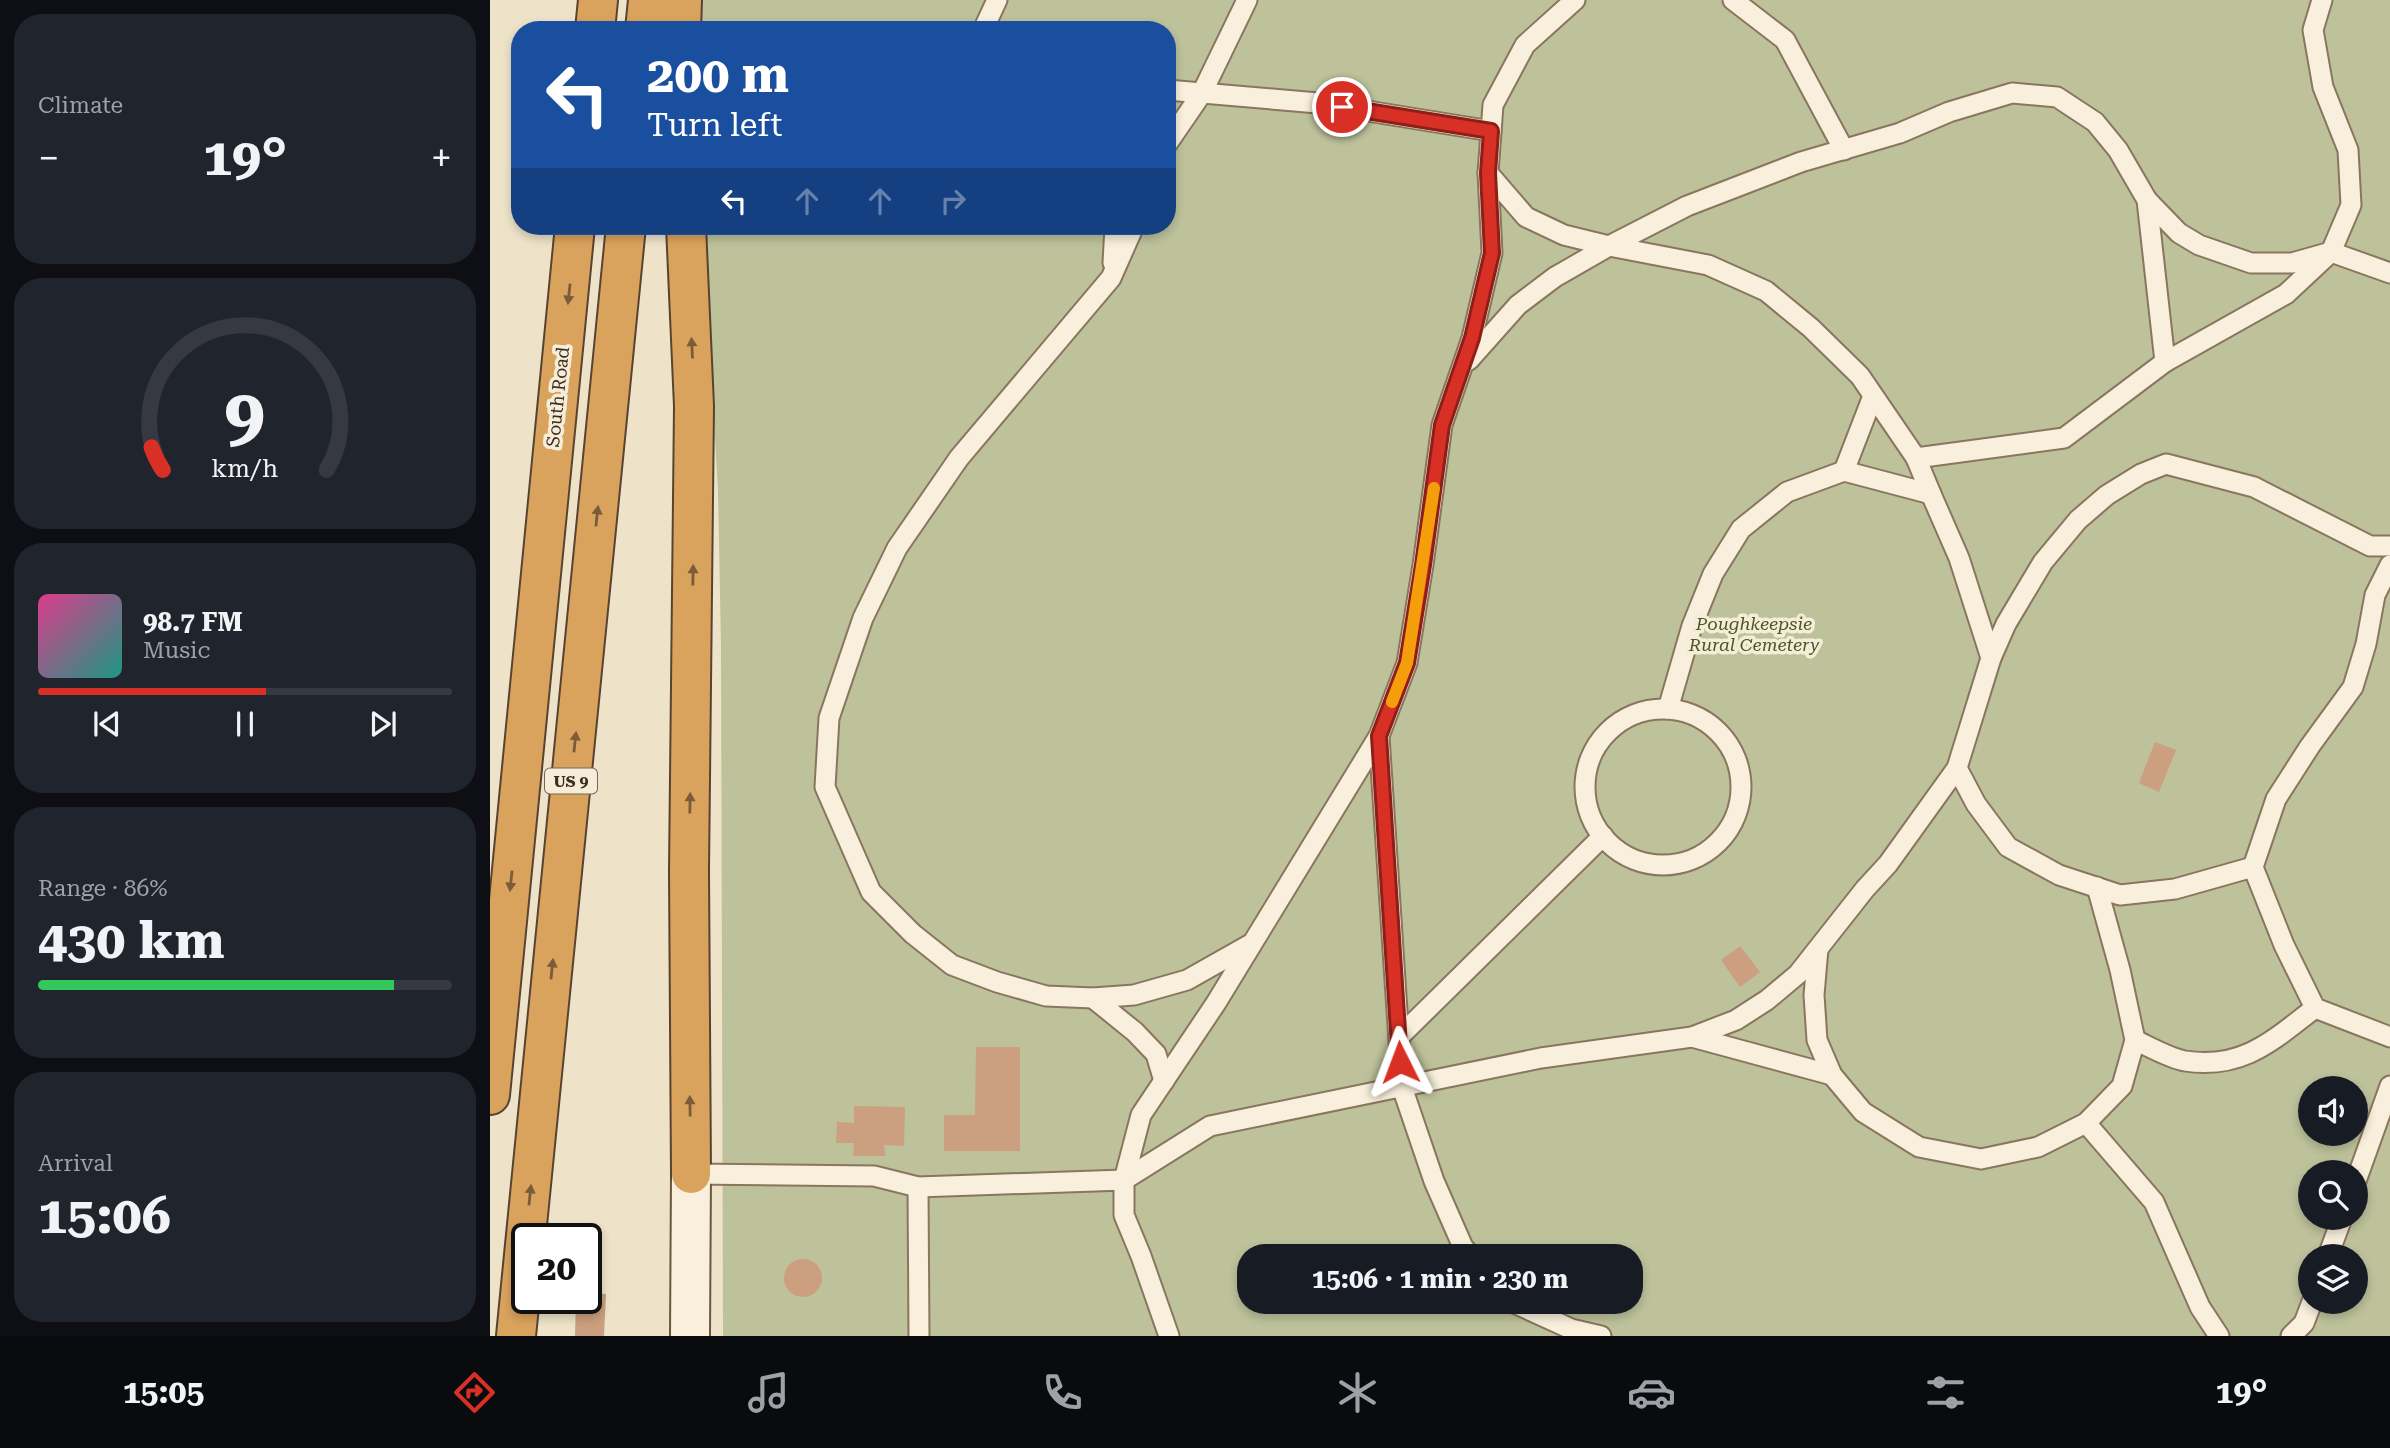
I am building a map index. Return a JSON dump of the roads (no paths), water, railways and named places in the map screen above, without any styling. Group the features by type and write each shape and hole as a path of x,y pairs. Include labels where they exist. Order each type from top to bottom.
{"highway":[{"path":"595,21 597,0"},
{"path":"646,21 648,0"},
{"path":"681,21 682,0"},
{"name":"South Road","path":"542,569 574,235"},
{"name":"US 9","path":"516,1336 625,235"},
{"path":"686,235 694,406 689,871 691,1174"},
{"path":"490,855 542,569"},
{"name":"US 9","path":"490,1095 542,569"}],"street":[{"path":"690,1336 691,1174"}],"lane":[{"path":"987,21 997,0"},
{"path":"1176,131 1202,93 1247,0"},
{"path":"1169,1336 1142,1256 1124,1215 1124,1180 1141,1115 1216,1003 1379,736 1407,663 1442,425 1472,338 1492,253 1488,173 1493,105 1525,45 1575,0"},
{"path":"1733,0 1785,40 1844,149"},
{"path":"1916,458 2064,438 2165,362 2286,294 2331,252 2351,205 2348,150 2323,87 2313,30 2322,0"},
{"path":"1176,91 1318,103 1491,131"},
{"path":"1461,370 1518,304 1555,277 1608,246 1687,206 1801,162 1900,133 1949,112 2012,93 2057,97 2095,122 2118,150 2147,200 2179,233 2199,245 2251,263 2292,263 2331,252 2390,274"},
{"path":"1488,173 1526,217 1564,235 1709,265 1766,290 1811,328 1850,366 1916,458 1959,558 1991,658"},
{"path":"2147,200 2165,362"},
{"path":"1111,278 1114,235"},
{"path":"1130,235 1111,278 959,458 897,548 863,618 829,718 825,787 871,892 913,934 952,965 997,982 1046,996 1093,998 1134,995 1187,980 1253,943"},
{"path":"1844,471 1873,396"},
{"path":"691,1174 874,1176 918,1187 1124,1180 1210,1126 1541,1058 1692,1037 1736,1020 1798,975 1888,863 1957,768 1991,658 2006,624 2043,562 2078,520 2118,488 2141,474 2166,464 2254,487 2370,546 2390,546"},
{"path":"1668,709 1692,626 1713,575 1741,529 1787,492 1844,471 1931,494"},
{"path":"2390,565 2375,596 2366,644 2353,687 2276,799 2253,867 2284,945 2315,1008 2390,1037"},
{"path":"1668,709 1693,715 1715,728 1731,748 1740,773 1741,785 1741,798 1733,822 1718,843 1697,858 1672,865 1646,863 1622,853 1603,836 1590,814 1585,789 1588,763 1600,740 1619,722 1642,711 1668,709"},
{"path":"1379,736 1402,1087 1434,1181 1462,1244"},
{"path":"1957,768 1976,804 2008,847 2059,875 2120,895 2175,889 2253,867"},
{"path":"1399,1037 1603,836"},
{"path":"1818,949 1814,995 1817,1040 1832,1075 1863,1112 1919,1147 1944,1152 1981,1159 2038,1147 2086,1123 2122,1086 2135,1040 2120,970 2097,887"},
{"path":"1093,998 1135,1032 1156,1054 1164,1081"},
{"path":"2135,1040 2183,1061 2230,1061 2265,1047 2315,1008"},
{"path":"1692,1037 1832,1075"},
{"path":"2364,1160 2390,1086"},
{"path":"2086,1123 2154,1202 2200,1307 2219,1336"},
{"path":"918,1187 919,1336"},
{"path":"1538,1314 1571,1329 1601,1336"},
{"path":"2291,1336 2304,1323 2307,1314"}],"park label":[{"name":"Poughkeepsie Rural Cemetery","path":"1754,634"}]}
